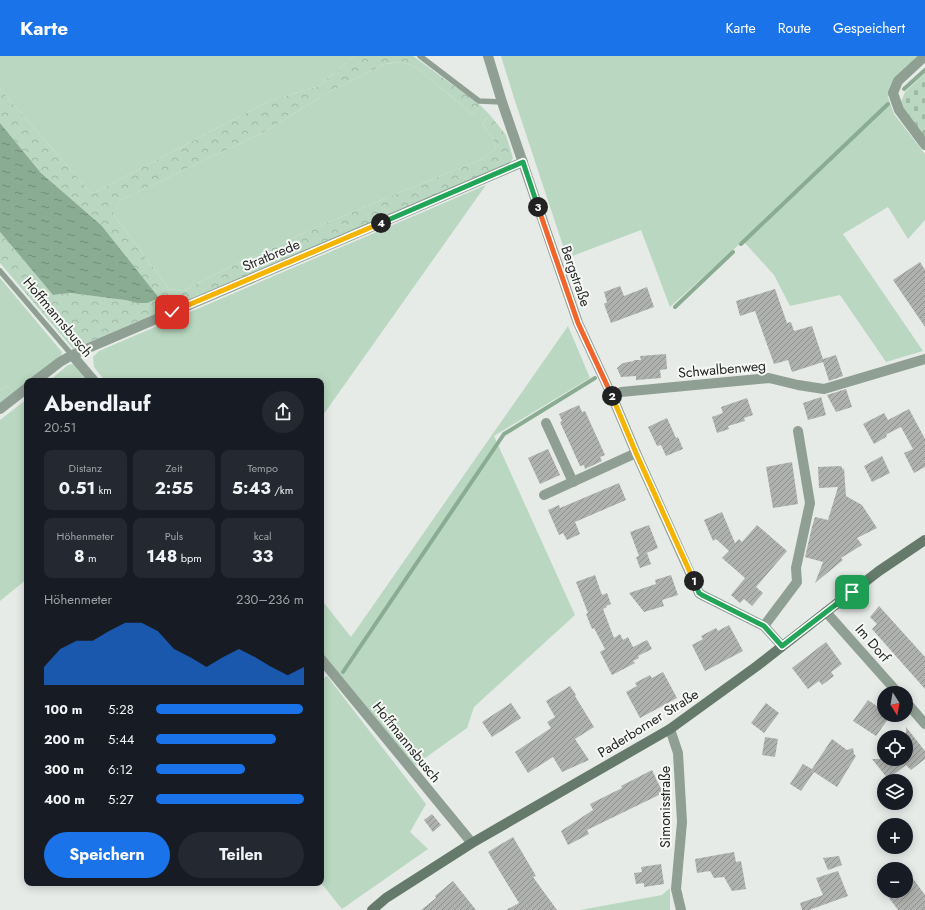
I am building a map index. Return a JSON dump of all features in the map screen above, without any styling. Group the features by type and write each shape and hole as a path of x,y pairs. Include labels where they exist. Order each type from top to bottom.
{"main road":[{"name":"Paderborner Straße","path":"372,910 386,898 472,843 670,729 715,698 879,571 925,540"}],"street":[{"name":"Bergstraße","path":"488,56 502,102 578,323 699,593 764,626 782,646"},
{"path":"925,56 898,81 894,93 898,110 925,145"},
{"name":"Stratbrede","path":"39,378 72,355 523,162"},
{"name":"Hoffmannsbusch","path":"72,355 91,378"},
{"name":"Schwalbenweg","path":"612,396 621,392 769,378 824,390 925,359"},
{"path":"0,409 24,390"},
{"path":"546,423 573,482"},
{"path":"764,626 797,582 796,568 810,503 798,431"},
{"path":"544,495 636,453"},
{"name":"Im Dorf","path":"826,612 892,686"},
{"name":"Hoffmannsbusch","path":"324,663 472,843"},
{"path":"913,710 925,724"},
{"name":"Simonisstraße","path":"670,729 678,753 682,822 676,889 680,910"}],"lane":[{"path":"420,56 480,101 502,102"},
{"name":"Hoffmannsbusch","path":"0,271 72,355"}],"green space":[{"path":"0,56 354,56 319,86 269,101 92,194 0,89"},
{"path":"354,56 413,56 480,105 473,115 416,67 401,62 385,64 325,94 268,130 121,200 113,214 169,289 183,291 222,271 317,227 483,159 496,148 493,139 482,123 490,115 506,135 513,158 510,163 73,349 0,263 0,232 53,295 70,293 137,303 101,225 41,173 0,123 0,89 92,194 269,101 319,86"},
{"path":"501,56 919,56 894,80 888,97 894,114 925,154 925,220 908,239 888,207 843,234 923,351 886,362 840,295 790,306 774,275 743,241 670,307 641,230 567,258"},
{"path":"401,62 416,67 473,115 480,105 490,115 482,123 493,139 496,148 483,159 317,227 222,271 183,291 169,289 113,214 121,200 268,130 325,94 385,64"},
{"path":"925,73 925,140 902,109 901,102 905,92"},
{"path":"486,185 324,414 324,378 103,378 94,367 93,357 99,351"},
{"path":"0,278 62,352 61,357 34,378 24,378 24,385 14,393 7,386 0,391"},
{"path":"568,326 590,378 494,436 575,615 474,707 467,728 414,766 324,655 324,603 351,637"},
{"path":"73,364 85,378 53,378 68,365"},
{"path":"7,386 14,393 0,405 0,391"},
{"path":"24,401 24,581 0,601 0,420"},
{"path":"327,676 426,804 410,832 428,849 342,909 323,886 324,678"},
{"path":"670,888 670,910 580,910 662,895"}],"water":[{"path":"0,123 41,173 101,225 159,298 147,303 137,303 70,293 53,295 0,232"}],"building":[{"path":"920,262 925,270 925,327 893,280"},
{"path":"620,286 624,296 647,287 654,307 611,323 604,304 607,302 604,292"},
{"path":"775,289 787,323 791,322 794,331 812,326 823,359 836,355 843,376 829,381 823,362 792,372 788,360 774,364 755,311 740,316 736,301"},
{"path":"666,354 667,369 660,370 661,378 636,380 636,376 621,377 617,368 623,363 641,360 640,356"},
{"path":"846,389 852,407 836,412 827,395"},
{"path":"821,397 826,415 808,420 803,403"},
{"path":"747,398 753,415 744,418 745,421 728,426 729,429 717,433 712,417 723,413 721,407"},
{"path":"579,405 582,412 585,411 605,455 600,457 602,461 585,469 584,465 580,466 560,422 562,421 559,414"},
{"path":"909,409 925,439 925,467 914,473 904,453 913,449 901,427 887,434 886,437 874,444 863,424 884,413 888,420"},
{"path":"667,418 683,449 666,456 661,445 657,446 648,427"},
{"path":"548,449 560,475 540,484 528,458"},
{"path":"882,456 890,473 872,482 864,466"},
{"path":"792,462 798,504 773,508 766,467"},
{"path":"841,466 843,470 844,468 846,496 862,505 877,528 857,538 862,545 841,558 843,560 815,583 823,562 805,557 812,527 815,517 828,520 838,487 819,488 818,467"},
{"path":"619,483 626,500 575,522 580,534 567,540 563,533 559,535 548,510 559,505 560,508"},
{"path":"722,512 735,543 739,539 742,542 757,525 787,551 756,587 763,593 752,606 744,599 740,603 731,595 745,578 722,558 729,551 716,539 713,541 704,520"},
{"path":"649,525 658,548 644,554 647,553 651,564 640,568 636,557 639,556 630,532"},
{"path":"595,575 602,595 607,593 611,604 603,609 614,638 620,634 623,640 628,637 633,647 647,640 652,649 638,656 639,658 633,661 635,663 612,675 600,652 605,649 594,628 592,629 586,614 588,613 576,582"},
{"path":"671,575 678,595 662,600 664,606 644,612 629,593 656,584 655,580"},
{"path":"879,606 925,657 925,689 872,629 877,624 870,617"},
{"path":"729,625 743,651 705,671 692,645 703,639 701,636 716,628 718,631"},
{"path":"826,642 842,664 831,672 834,676 822,685 819,681 808,689 792,668"},
{"path":"663,672 677,698 640,718 626,692 637,686 635,683 650,675 652,678"},
{"path":"570,686 594,727 575,739 589,760 562,772 553,757 528,773 515,752 551,728 547,722 555,717 546,701"},
{"path":"868,700 877,706 877,722 886,722 880,730 877,730 876,736 853,721"},
{"path":"511,703 521,718 492,737 482,722"},
{"path":"766,703 779,713 764,733 751,723"},
{"path":"913,736 925,751 925,759 911,770 907,766 913,766"},
{"path":"765,737 778,739 775,757 762,755"},
{"path":"832,739 847,750 853,748 856,756 837,787 814,772 801,791 790,784 803,764 812,769"},
{"path":"872,759 877,759 877,765"},
{"path":"878,766 905,766 894,774 884,774"},
{"path":"652,770 663,793 587,830 589,834 568,845 561,831 593,810 590,804 622,788 621,786"},
{"path":"432,814 441,825 433,832 424,820"},
{"path":"513,837 536,876 533,877 557,910 506,910 519,903 488,852"},
{"path":"734,852 736,862 741,861 746,889 732,891 724,877 714,878 710,871 697,873 695,859"},
{"path":"839,856 842,865 828,870 823,858"},
{"path":"661,864 664,884 644,887 644,883 636,884 634,873 642,872 641,867"},
{"path":"838,871 848,896 809,910 802,910 800,903 823,895 816,878"},
{"path":"913,879 925,895 925,910 898,910 889,898 913,898"},
{"path":"453,881 476,910 421,910 436,898 435,896"}],"waterway":[{"path":"904,89 925,70"},
{"path":"741,244 888,104"},
{"path":"675,307 733,252"},
{"path":"343,672 504,434 595,378"}],"route":[{"path":"172,312 523,162 578,323 699,593 764,626 782,646 852,592"}]}
